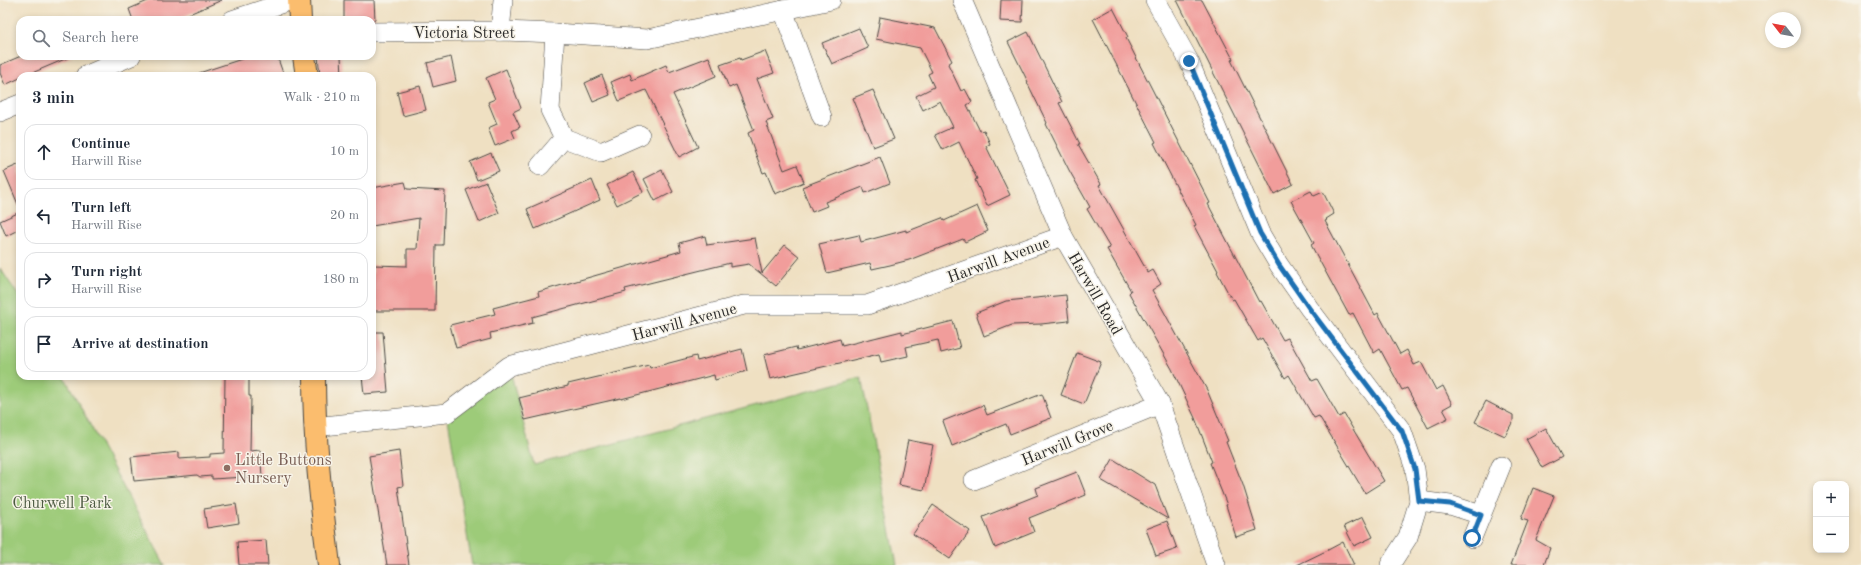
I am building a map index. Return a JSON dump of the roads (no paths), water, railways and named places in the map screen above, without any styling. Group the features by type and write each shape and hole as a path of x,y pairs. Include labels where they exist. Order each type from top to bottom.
{"main road":[{"path":"299,0 300,16"},
{"path":"305,60 306,72"},
{"path":"314,380 314,427 329,565"}],"street":[{"path":"244,16 292,0"},
{"path":"500,31 503,0"},
{"name":"Victoria Street","path":"376,32 500,31 647,39 831,0"},
{"name":"Harwill Road","path":"962,0 1063,236 1160,404 1216,565"},
{"path":"1155,0 1189,61 1260,233 1279,265 1309,308 1402,431 1415,469 1419,501 1408,537 1390,565"},
{"path":"783,10 822,117"},
{"path":"555,33 550,110 564,138 601,152 640,135"},
{"path":"94,72 122,60"},
{"path":"0,112 16,106"},
{"path":"540,166 564,138"},
{"name":"Harwill Avenue","path":"314,427 447,413 509,366 744,305 867,305 1063,236"},
{"name":"Harwill Grove","path":"974,480 1160,404"},
{"path":"1472,538 1501,466"},
{"path":"1419,501 1450,504 1481,515"}],"place":[{"name":"Little Buttons Nursery","path":"227,468"}],"park label":[{"name":"Churwell Park","path":"62,502"}]}
